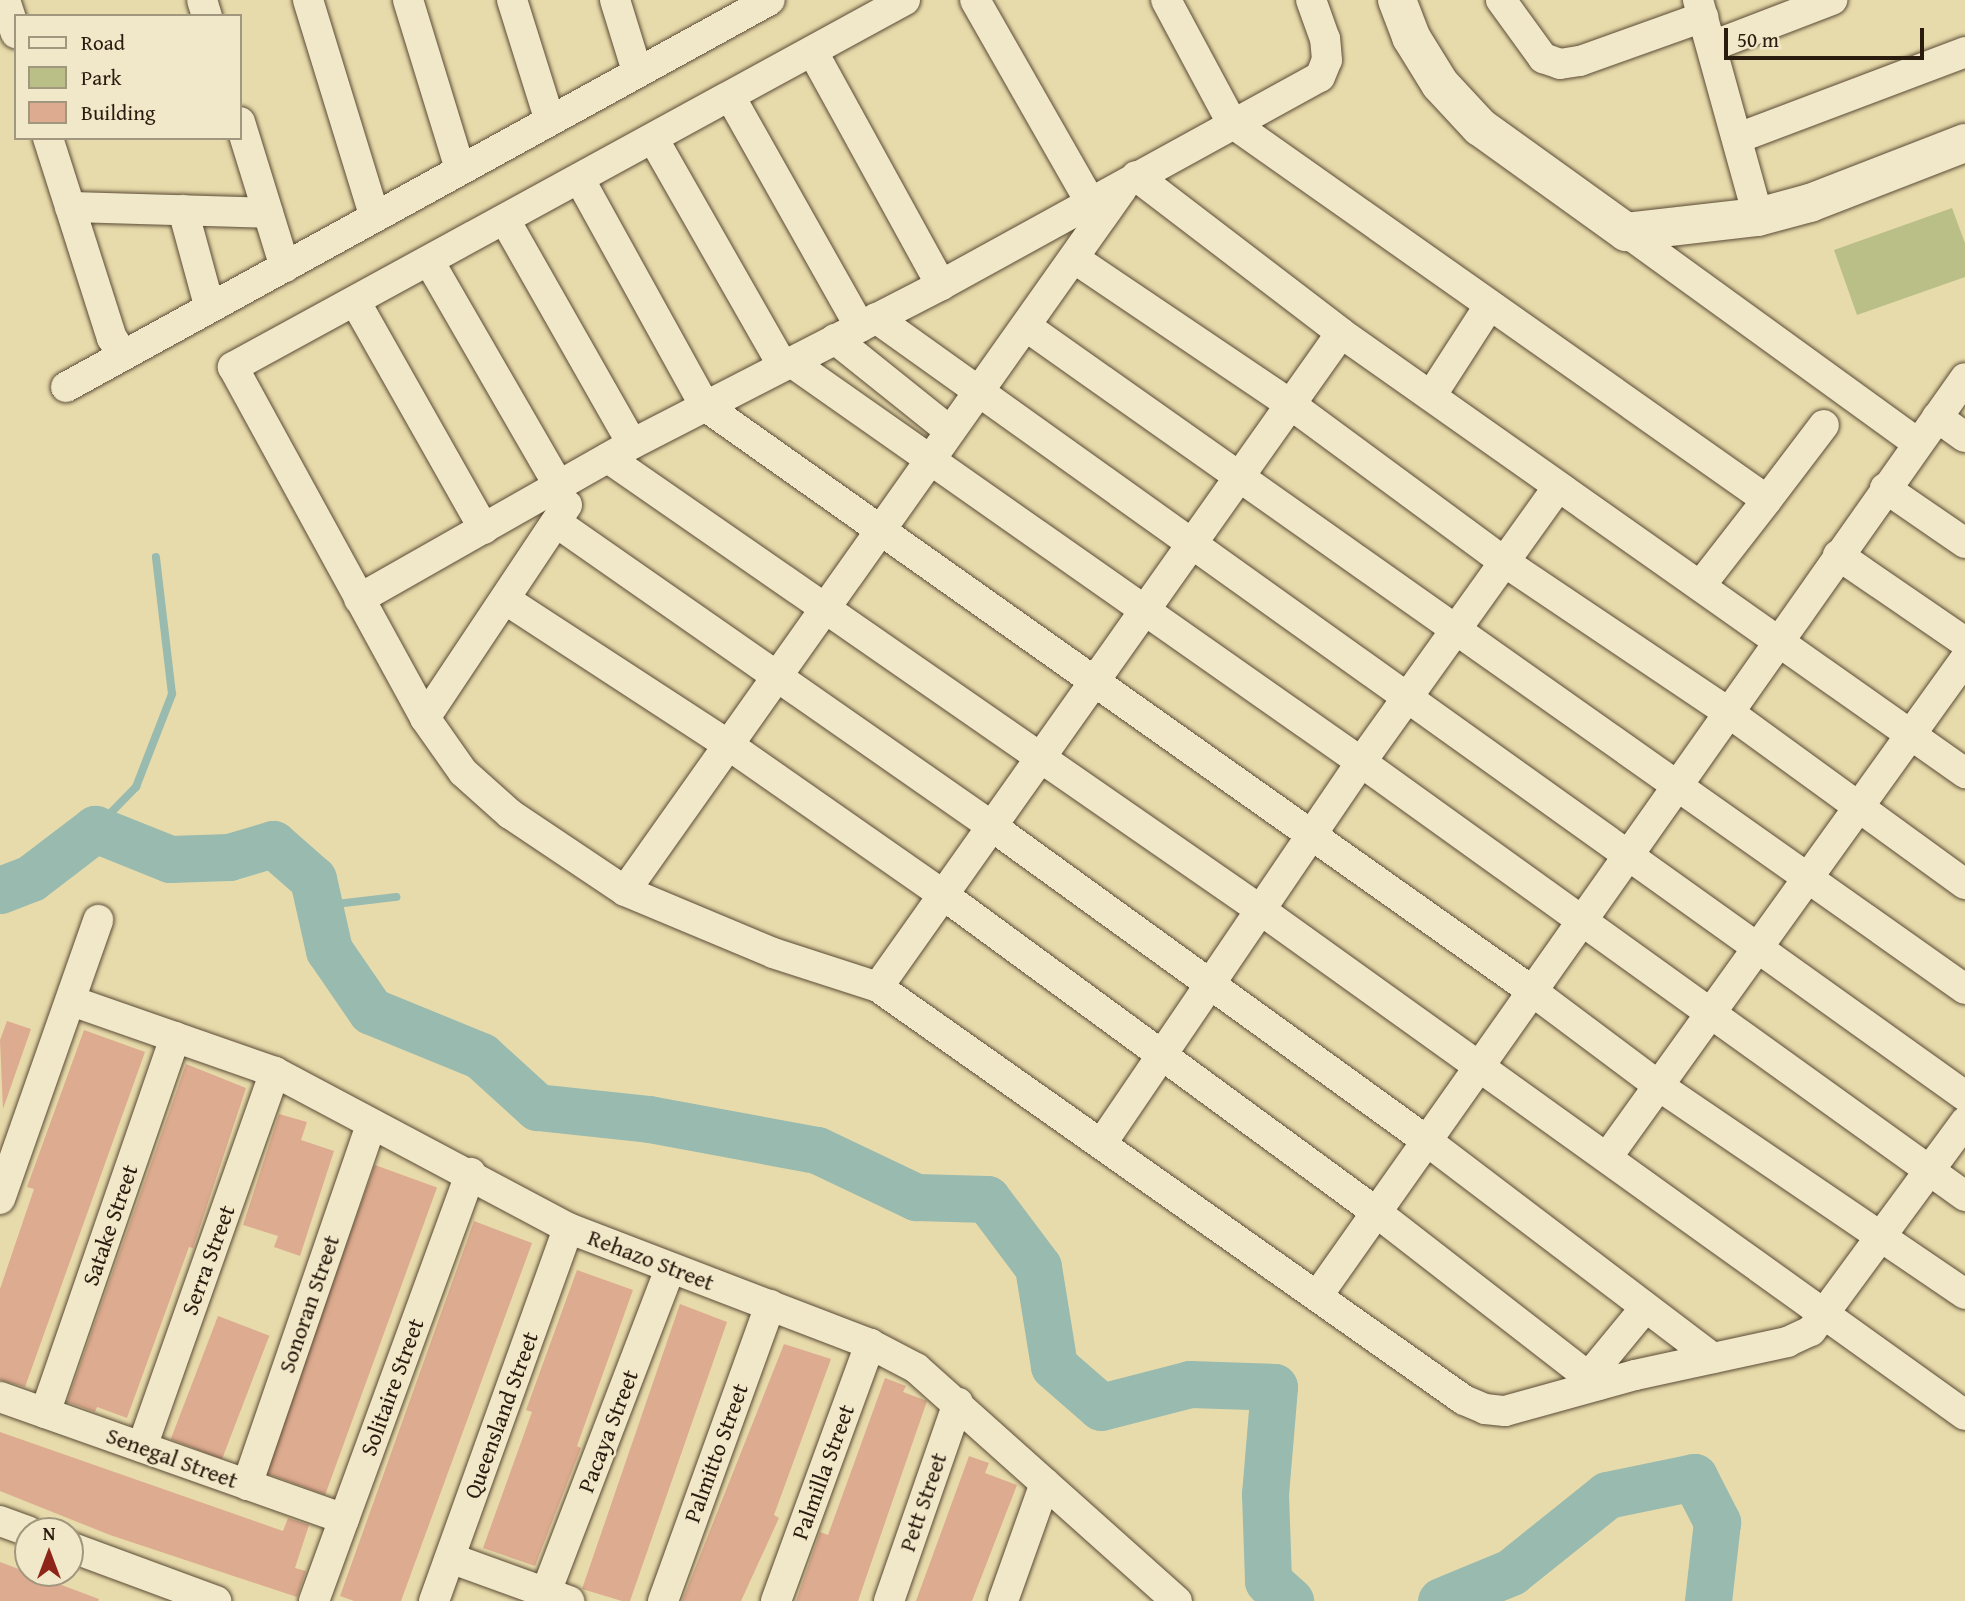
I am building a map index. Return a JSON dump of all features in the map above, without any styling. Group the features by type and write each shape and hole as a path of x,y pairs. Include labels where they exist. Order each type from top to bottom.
{"street":[{"path":"5,0 14,27"},
{"path":"308,0 374,215"},
{"path":"408,0 460,169"},
{"path":"512,0 549,118"},
{"path":"615,0 637,71"},
{"path":"66,387 122,353 285,267 374,215 637,71 721,12 770,0"},
{"path":"905,0 814,54 233,367 425,718 463,772 510,814 625,891 774,953 878,987 1464,1400 1485,1409 1505,1411 1594,1380 1787,1342 1811,1331 1965,1122"},
{"path":"975,0 1091,203"},
{"path":"1166,0 1232,122 1767,500"},
{"path":"359,599 608,458 941,285 1232,122 1320,77 1327,60 1325,40 1311,0"},
{"path":"1397,0 1411,37 1440,84 1480,127 1917,443"},
{"path":"1501,0 1543,58 1560,64 1580,61 1701,8 1758,217"},
{"path":"1712,46 1832,0"},
{"path":"1738,138 1965,52"},
{"path":"814,54 941,285"},
{"path":"731,98 857,328 950,431"},
{"path":"242,128 285,267"},
{"path":"49,140 112,338 122,353"},
{"path":"654,140 787,364 1361,762 1580,922 1712,1013 1965,1196"},
{"path":"1626,232 1758,217 1810,203 1965,143"},
{"path":"625,891 876,531 1027,327 1132,179"},
{"path":"1132,179 1341,333 1965,773"},
{"path":"580,180 705,406 876,531 1532,991 1659,1086 1882,1234 1965,1294"},
{"path":"70,206 268,213"},
{"path":"183,211 209,306"},
{"path":"505,220 608,458 1262,911 1478,1067 1608,1156 1965,1415"},
{"path":"1074,259 1290,404 1506,563 1728,712 1965,884"},
{"path":"429,261 559,486"},
{"path":"355,302 484,529"},
{"path":"1431,396 1489,306"},
{"path":"1027,327 1459,629 1965,989"},
{"path":"857,328 978,394 1409,697 1965,1096"},
{"path":"878,987 1039,754 1341,333"},
{"path":"1318,1295 1965,378"},
{"path":"1937,417 1965,437"},
{"path":"1700,586 1824,425"},
{"path":"425,718 557,523 608,458"},
{"path":"1102,1143 1361,762 1459,629 1558,487"},
{"path":"1885,488 1965,543"},
{"path":"557,523 990,825 1427,1141 1713,1358"},
{"path":"1838,555 1965,642"},
{"path":"506,600 727,744 942,894 1376,1212 1594,1380"},
{"path":"1608,1156 1913,737 1965,659"},
{"path":"0,1199 99,920"},
{"name":"Rehazo Street","path":"72,1001 275,1072 371,1124 471,1173 568,1228 870,1344 916,1368 1177,1601"},
{"name":"Satake Street","path":"45,1413 175,1037"},
{"name":"Serra Street","path":"142,1447 275,1072"},
{"name":"Sonoran Street","path":"247,1485 371,1124"},
{"name":"Solitaire Street","path":"314,1601 471,1173"},
{"name":"Queensland Street","path":"434,1601 568,1228"},
{"name":"Pacaya Street","path":"557,1597 670,1269"},
{"name":"Palmitto Street","path":"663,1601 770,1305"},
{"path":"1594,1380 1645,1308"},
{"name":"Palmilla Street","path":"776,1601 870,1344"},
{"name":"Senegal Street","path":"0,1396 344,1519"},
{"name":"Pett Street","path":"889,1601 958,1403"},
{"path":"1003,1601 1045,1483"},
{"path":"84,1552 216,1601"},
{"path":"450,1558 557,1597"}],"green space":[{"path":"1952,208 1965,243 1965,277 1857,315 1834,250"}],"building":[{"path":"7,1021 31,1029 3,1109 0,1040"},
{"path":"84,1030 145,1052 25,1387 0,1380 0,1289 34,1189 27,1187"},
{"path":"186,1064 246,1088 193,1248 189,1247 127,1418 97,1407 95,1412 67,1402"},
{"path":"279,1114 307,1122 301,1140 334,1151 300,1256 274,1247 278,1236 243,1225"},
{"path":"375,1165 437,1188 325,1495 263,1472"},
{"path":"474,1221 532,1243 401,1601 354,1601 340,1596"},
{"path":"577,1270 633,1290 577,1446 581,1448 535,1566 483,1548 532,1412 526,1410"},
{"path":"680,1304 727,1322 630,1601 622,1601 582,1589"},
{"path":"218,1316 269,1336 222,1459 171,1439"},
{"path":"784,1344 831,1359 774,1515 779,1518 741,1601 682,1601"},
{"path":"885,1378 906,1386 903,1392 927,1401 858,1601 796,1601 820,1532 828,1535"},
{"path":"0,1432 283,1531 288,1518 309,1525 295,1568 306,1571 297,1597 110,1535 84,1525 84,1517 65,1517 0,1491"},
{"path":"969,1456 989,1463 985,1473 1017,1485 972,1601 916,1601"},
{"path":"0,1562 14,1567 14,1587 67,1587 99,1599 98,1601 0,1601"}],"waterway":[{"path":"95,829 136,787 172,694 156,557"},
{"path":"0,890 31,878 95,829 170,859 229,857 273,844 313,879 329,950 371,1011 481,1056 537,1107 649,1119 817,1150 916,1197 987,1199 1038,1267 1054,1366 1101,1407 1190,1384 1274,1387 1265,1494 1268,1581 1290,1601"},
{"path":"319,906 396,897"},
{"path":"1441,1601 1511,1572 1607,1495 1694,1477 1717,1522 1708,1601"}]}
